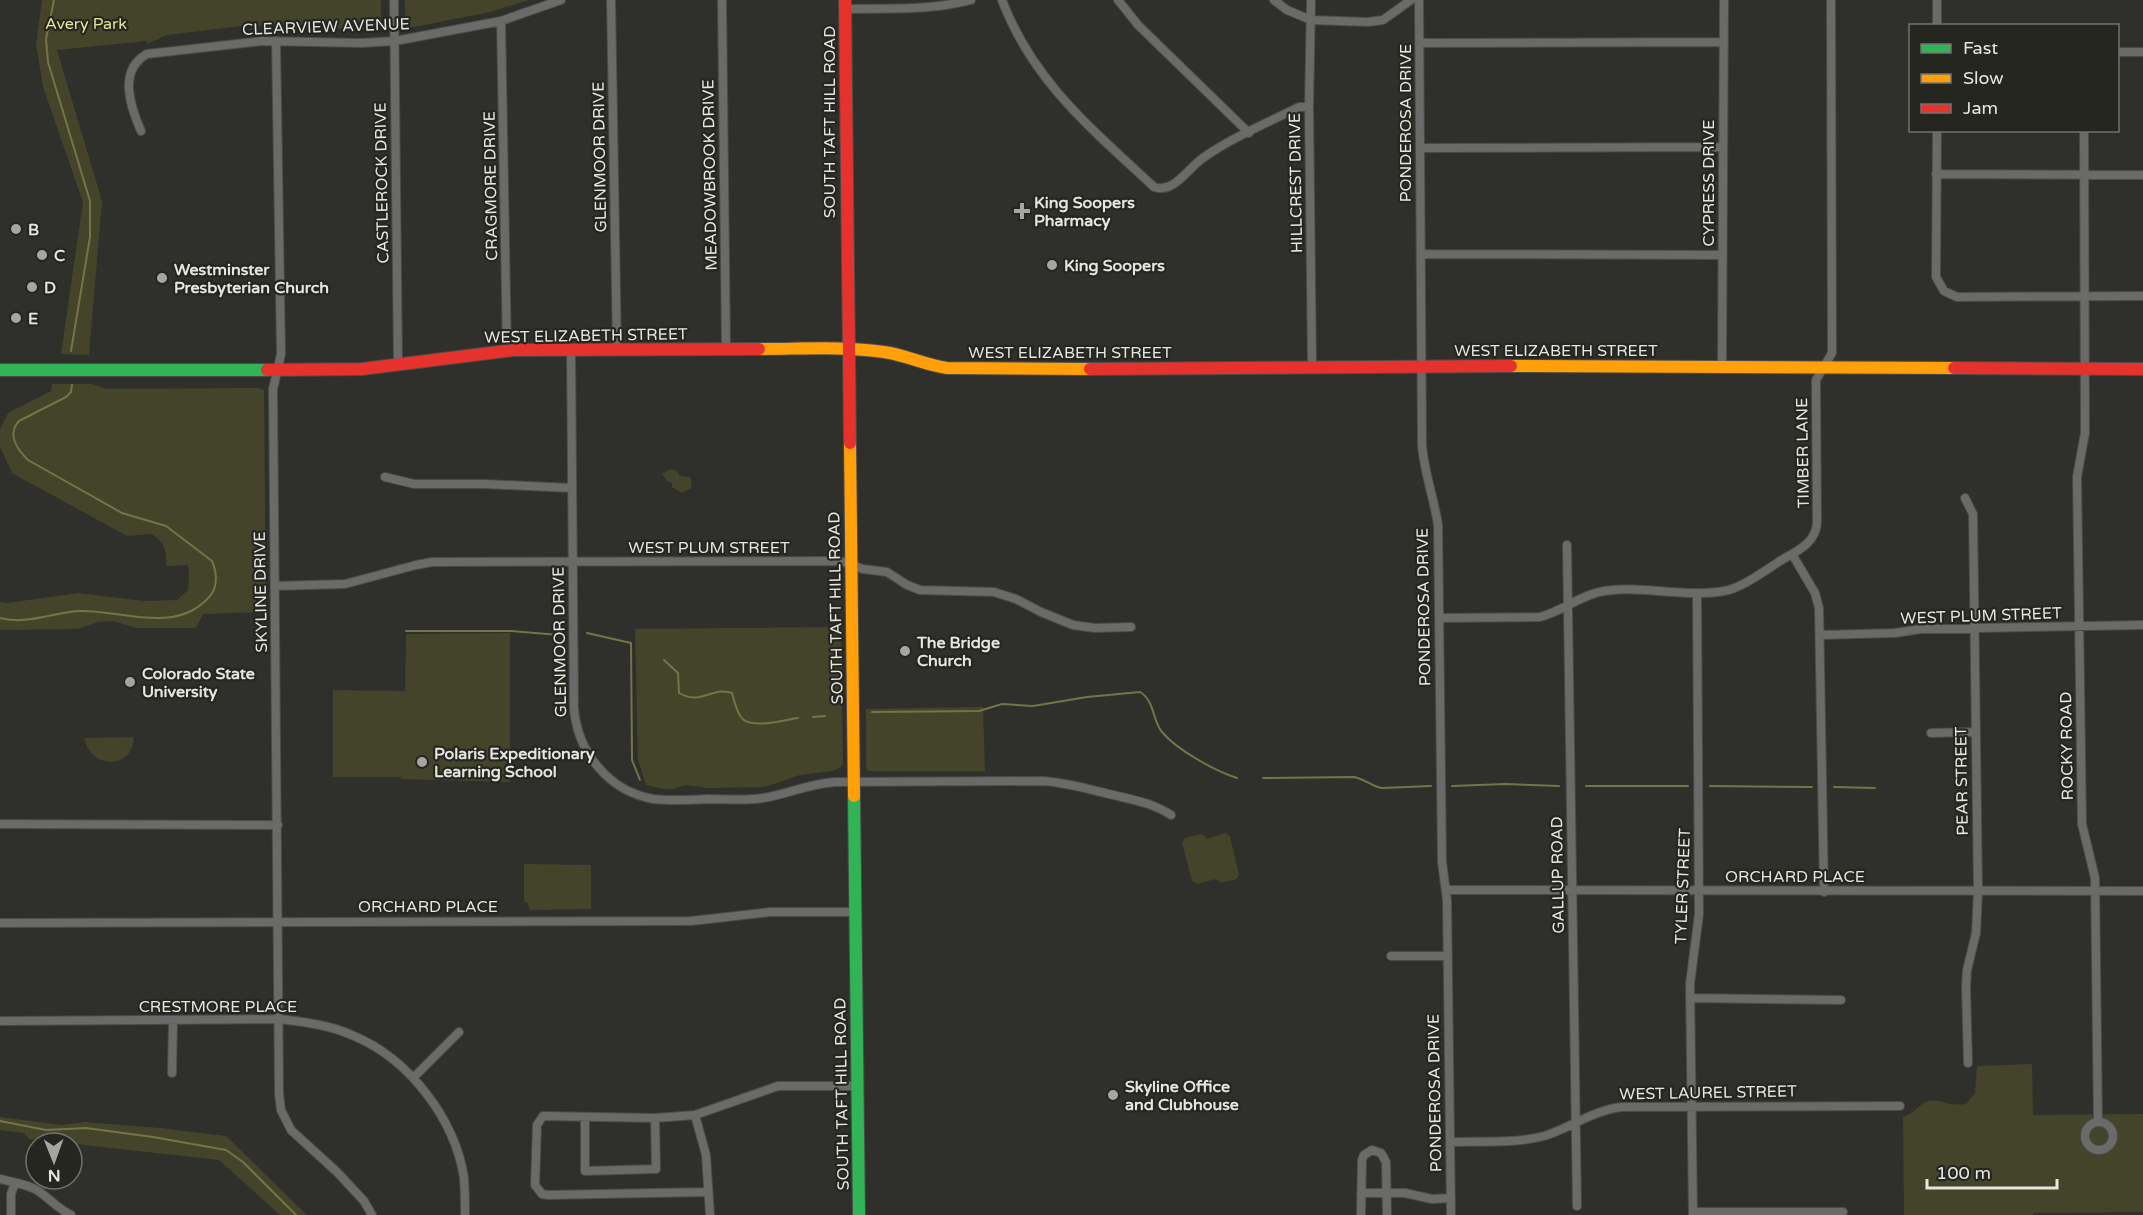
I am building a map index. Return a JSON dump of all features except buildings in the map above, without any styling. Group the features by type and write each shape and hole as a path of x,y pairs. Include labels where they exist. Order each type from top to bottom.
{"main road":[{"name":"SOUTH TAFT HILL ROAD","path":"845,4 859,1215"},
{"name":"WEST ELIZABETH STREET","path":"0,370 362,369 507,351 726,349 877,350 930,366 947,368 1722,366 2143,369"}],"street":[{"name":"CASTLEROCK DRIVE","path":"394,0 398,365"},
{"name":"CLEARVIEW AVENUE","path":"141,131 129,95 132,69 140,58 147,54 276,41 361,43 395,41 501,21 561,0"},
{"name":"GLENMOOR DRIVE","path":"611,0 617,350"},
{"name":"MEADOWBROOK DRIVE","path":"722,0 726,349"},
{"path":"845,4 931,8 971,0"},
{"path":"1002,0 1010,22 1026,52 1053,90 1072,111 1154,187 1167,189 1203,158 1299,107 1309,107"},
{"path":"1118,0 1138,25 1249,133"},
{"path":"1274,0 1287,10 1311,20 1368,22 1383,20 1412,0"},
{"name":"HILLCREST DRIVE","path":"1311,0 1309,107 1312,366"},
{"name":"PONDEROSA DRIVE","path":"1419,0 1422,445 1438,525 1442,862 1446,890 1448,956 1451,1215"},
{"name":"CYPRESS DRIVE","path":"1722,366 1724,0"},
{"name":"TIMBER LANE","path":"1792,554 1814,538 1817,530 1816,380 1832,353 1831,0"},
{"path":"1937,0 1937,24"},
{"name":"CRAGMORE DRIVE","path":"501,21 507,351"},
{"name":"SKYLINE DRIVE","path":"276,41 281,354 273,388 280,1108 284,1120 300,1140 352,1188 372,1215"},
{"path":"1420,43 1724,42"},
{"path":"2119,52 2143,52"},
{"path":"1936,132 1936,277 1940,287 1950,295 1957,297 2143,296"},
{"name":"ROCKY ROAD","path":"2084,132 2085,433 2077,477 2079,627 2082,824 2095,878 2098,1122"},
{"path":"1420,148 1723,147"},
{"path":"1936,174 2143,175"},
{"path":"1421,254 1722,255"},
{"name":"GLENMOOR DRIVE","path":"572,350 574,709 576,727 588,755 611,780 628,790 639,795 666,800 762,798 817,783 853,782"},
{"path":"385,477 414,484 572,488"},
{"name":"PEAR STREET","path":"1965,498 1973,514 1978,891 1976,933 1967,970 1966,987 1968,1063"},
{"name":"GALLUP ROAD","path":"1567,545 1577,1206"},
{"path":"1439,618 1532,618 1555,612 1591,594 1607,590 1697,593 1725,591 1735,588 1792,554 1815,592 1819,608 1824,892"},
{"name":"WEST PLUM STREET","path":"275,586 345,584 416,564 432,562 841,561 863,569 887,572 907,585 920,590 989,591 1004,594 1073,625 1095,628 1131,627"},
{"name":"TYLER STREET","path":"1693,1214 1690,984 1698,929 1699,890 1697,593"},
{"name":"WEST PLUM STREET","path":"1820,635 1895,633 1921,629 2143,625"},
{"path":"1931,733 1976,732"},
{"path":"853,782 1056,782 1156,806 1171,815"},
{"path":"0,824 278,825"},
{"name":"ORCHARD PLACE","path":"1446,890 2143,891"},
{"name":"ORCHARD PLACE","path":"0,923 691,921 770,912 855,912"},
{"path":"1391,956 1448,956"},
{"path":"1690,998 1842,1000"},
{"name":"CRESTMORE PLACE","path":"0,1021 279,1020 317,1024 355,1036 390,1055 414,1077 436,1108 458,1155 464,1177 465,1215"},
{"path":"172,1073 173,1021"},
{"path":"414,1077 459,1032"},
{"path":"708,1192 548,1196 542,1194 535,1185 537,1125 543,1116 655,1118 695,1115 778,1086 857,1086"},
{"name":"WEST LAUREL STREET","path":"1450,1142 1522,1140 1552,1133 1595,1113 1613,1108 1693,1105 1900,1106"},
{"path":"695,1115 706,1155 710,1215"},
{"path":"585,1118 585,1171 656,1169 655,1118"},
{"path":"1361,1215 1362,1160 1364,1155 1372,1150 1382,1153 1385,1158 1387,1215"},
{"path":"0,1179 38,1191 54,1205 71,1215"},
{"path":"11,1215 11,1194 15,1183"},
{"path":"1361,1193 1405,1193 1432,1199 1451,1198"},
{"path":"1693,1214 1843,1212"}],"green space":[{"name":"Avery Park","path":"42,0 381,0 381,25 364,29 250,25 167,35 147,44 147,41 57,50 102,201 89,355 61,354 83,202 43,87 36,45"},
{"path":"405,0 529,0 490,12 409,28 405,24"},
{"path":"52,384 92,384 106,389 259,388 264,390 266,612 203,614 196,628 137,628 112,621 98,622 78,629 0,630 0,602 78,593 144,601 177,600 188,590 189,568 187,565 166,566 164,548 152,534 127,536 12,473 0,447 0,429 8,413 51,391"},
{"path":"670,469 676,470 680,476 690,477 691,488 682,493 672,487 672,483 667,481 662,474"},
{"path":"839,627 843,763 841,767 833,771 800,775 765,787 708,788 686,785 663,789 646,785 638,760 635,629"},
{"path":"510,633 510,782 401,779 401,777 333,777 333,690 405,691 406,634"},
{"path":"983,707 985,771 868,771 866,768 866,709"},
{"path":"134,737 132,748 127,756 111,762 95,756 88,748 84,738"},
{"path":"1225,833 1230,836 1239,875 1237,879 1221,883 1216,879 1197,884 1192,881 1182,843 1185,838 1201,834 1206,839"},
{"path":"524,864 591,865 591,909 530,910 527,902 524,902"},
{"path":"2032,1064 2033,1115 2143,1114 2143,1212 1904,1215 1903,1117 1928,1101 1966,1104 1975,1093 1977,1066"},
{"path":"0,1117 62,1125 85,1122 226,1136 307,1215 280,1215 219,1160 84,1145 84,1131 24,1131 24,1133 0,1130"}],"waterway":[{"path":"54,0 46,39 48,62 90,201 90,237 71,351"},
{"path":"0,618 19,620 78,611 165,618 181,615 196,608 213,592 216,575 212,561 166,526 122,513 28,460 21,452 13,437 15,426 19,421 66,397 71,392 72,385"},
{"path":"406,631 511,631 559,635"},
{"path":"587,633 631,643 632,760 640,780"},
{"path":"664,660 678,673 679,693 694,698 718,692 732,693 741,717 751,723 759,724 798,718"},
{"path":"872,712 979,711 1002,704 1033,706 1087,697 1140,692 1148,700 1159,727 1169,739 1197,759 1237,778"},
{"path":"813,717 825,716"},
{"path":"1263,778 1354,777 1382,788 1431,786"},
{"path":"1452,786 1505,784 1559,786"},
{"path":"1586,786 1688,786"},
{"path":"1710,786 1812,787"},
{"path":"1834,787 1875,788"},
{"path":"0,1121 46,1130 86,1128 226,1150 243,1162 296,1215"}],"traffic: fast":[{"path":"0,370 267,370"},
{"path":"854,796 859,1215"}],"traffic: slow":[{"path":"759,349 869,350 892,353 947,368 1090,369"},
{"path":"1511,366 1954,368"},
{"path":"850,443 854,796"}],"traffic: jam":[{"path":"845,0 850,443"},
{"path":"267,370 362,369 514,350 759,349"},
{"path":"1090,369 1511,366"},
{"path":"1954,368 2143,369"}],"place":[{"name":"King Soopers Pharmacy","path":"1022,211"},
{"name":"B","path":"16,229"},
{"name":"C","path":"42,255"},
{"name":"King Soopers","path":"1052,265"},
{"name":"Westminster Presbyterian Church","path":"162,278"},
{"name":"D","path":"32,287"},
{"name":"E","path":"16,318"},
{"name":"The Bridge Church","path":"905,651"},
{"name":"Colorado State University","path":"130,682"},
{"name":"Polaris Expeditionary Learning School","path":"422,762"},
{"name":"Skyline Office and Clubhouse","path":"1113,1095"}]}
